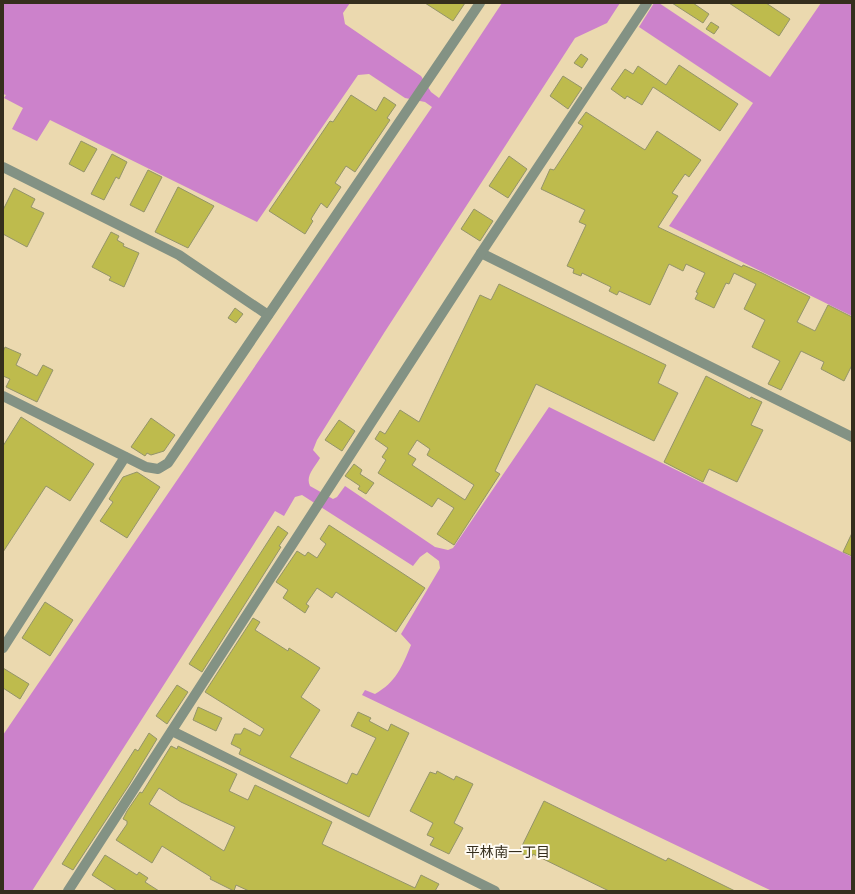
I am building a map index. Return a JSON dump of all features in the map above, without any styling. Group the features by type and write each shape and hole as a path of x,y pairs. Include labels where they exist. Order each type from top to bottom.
{"street":[{"path":"3,396 152,469 164,467 168,464 480,3"},
{"path":"68,891 481,253 647,3"},
{"path":"3,167 179,255 268,315"},
{"path":"481,253 852,437"},
{"path":"3,648 125,457"},
{"path":"172,731 495,891"}],"shaded area":[{"path":"3,3 350,3 343,13 345,24 421,76 431,92 439,98 502,3 620,3 607,23 575,38 384,333 317,440 313,450 320,458 311,472 309,479 310,486 333,499 337,497 345,486 435,547 448,550 453,548 549,407 852,557 852,891 772,891 362,695 365,690 375,694 388,684 398,673 411,645 401,634 440,568 439,561 427,552 420,557 413,566 302,495 295,497 284,516 275,511 32,891 3,891 3,735 432,107 425,102 405,98 369,74 358,75 257,222 50,120 37,141 12,129 23,108 4,98 6,95 3,94"},
{"path":"654,3 659,3 770,77 821,3 852,3 852,316 669,226 753,103 639,27"}],"building":[{"path":"425,3 465,3 453,21"},
{"path":"672,3 693,3 709,14 703,23"},
{"path":"729,3 766,3 790,19 779,36"},
{"path":"711,22 719,27 714,34 706,29"},
{"path":"581,54 588,59 582,68 574,63"},
{"path":"679,65 738,104 720,131 653,87 642,105 627,96 625,99 611,89 625,69 633,74 638,66 666,85"},
{"path":"563,76 582,88 568,109 550,96"},
{"path":"351,95 376,111 384,97 396,105 387,118 390,120 355,172 346,166 335,183 341,187 327,208 321,203 311,219 313,221 305,234 269,211 330,121 333,122"},
{"path":"586,112 645,150 657,131 701,160 689,177 685,174 672,193 678,196 658,227 742,267 743,265 762,273 810,297 797,322 815,331 828,305 852,317 852,365 844,381 821,369 824,362 801,351 781,390 768,384 780,361 752,347 765,320 744,309 756,284 734,273 729,284 726,283 714,308 695,299 698,293 696,292 705,273 686,264 683,271 669,264 650,305 619,291 617,295 609,291 611,287 582,273 581,276 573,273 574,269 567,266 586,225 579,222 585,210 541,189 550,169 554,170 583,126 578,123"},
{"path":"81,141 97,149 84,172 69,164"},
{"path":"112,154 127,162 119,179 116,177 104,200 91,194"},
{"path":"509,156 527,169 508,198 489,186"},
{"path":"148,170 162,177 144,212 130,205"},
{"path":"178,187 214,206 188,248 155,232"},
{"path":"14,188 35,199 31,207 44,213 27,247 3,234 3,210"},
{"path":"474,209 493,221 480,241 461,229"},
{"path":"111,232 119,236 117,240 124,244 123,246 139,253 124,287 109,280 111,277 92,267"},
{"path":"499,284 666,365 658,383 678,393 654,441 536,384 495,471 500,474 454,545 437,534 454,508 438,498 432,507 378,473 386,460 382,457 388,448 375,439 380,431 385,434 400,410 419,422 480,295 491,300","holes":["417,440 430,449 427,455 474,485 465,500 412,465 416,459 408,454"]},
{"path":"235,308 243,314 236,323 228,318"},
{"path":"5,347 21,354 16,365 37,376 43,365 53,370 37,402 6,387 10,379 3,376 3,352"},
{"path":"706,376 750,399 751,397 762,402 751,425 763,430 737,482 709,469 703,482 664,462"},
{"path":"21,417 94,464 70,501 46,486 3,552 3,446"},
{"path":"151,418 175,435 164,451 151,455 147,453 145,456 131,447"},
{"path":"339,420 355,431 342,451 325,440"},
{"path":"354,464 362,470 360,474 374,483 366,494 358,489 360,486 345,476"},
{"path":"137,472 160,487 127,538 100,521 113,502 109,499 123,477"},
{"path":"329,525 425,588 396,632 336,592 332,598 317,588 306,604 309,606 305,613 283,598 288,590 276,582 297,551 305,556 308,552 317,558 326,544 320,539"},
{"path":"278,526 288,533 279,546 281,547 202,672 189,664"},
{"path":"852,533 852,556 843,552"},
{"path":"45,602 73,620 50,656 22,638"},
{"path":"253,618 260,622 255,630 288,651 289,648 320,668 301,697 320,710 290,757 347,784 352,773 357,775 376,738 351,726 358,712 371,718 369,721 388,731 391,724 409,733 369,817 239,754 241,749 231,744 235,734 241,734 244,728 260,736 264,729 205,692"},
{"path":"3,668 29,684 20,699 3,688"},
{"path":"177,685 188,692 167,724 156,716"},
{"path":"198,707 222,718 216,731 193,720"},
{"path":"149,733 157,739 129,785 73,870 62,864 135,749 138,751"},
{"path":"171,746 177,749 178,746 237,774 229,791 248,800 255,785 332,822 322,844 415,888 421,875 439,884 435,891 249,891 236,885 234,891 210,879 211,877 162,846 152,863 116,840 127,824 127,821 123,819 127,811 140,792 142,793","holes":["159,788 181,802 235,827 224,851 149,804"]},
{"path":"437,771 454,780 456,776 473,784 454,823 463,828 449,854 430,845 434,838 427,835 433,823 410,811 430,772 436,774"},
{"path":"544,801 666,861 668,858 735,891 609,891 533,854 531,858 519,852"},
{"path":"105,855 137,875 139,872 148,878 145,882 159,891 117,891 92,875"}],"district":[{"name":"平林南一丁目","path":"508,852"}]}
